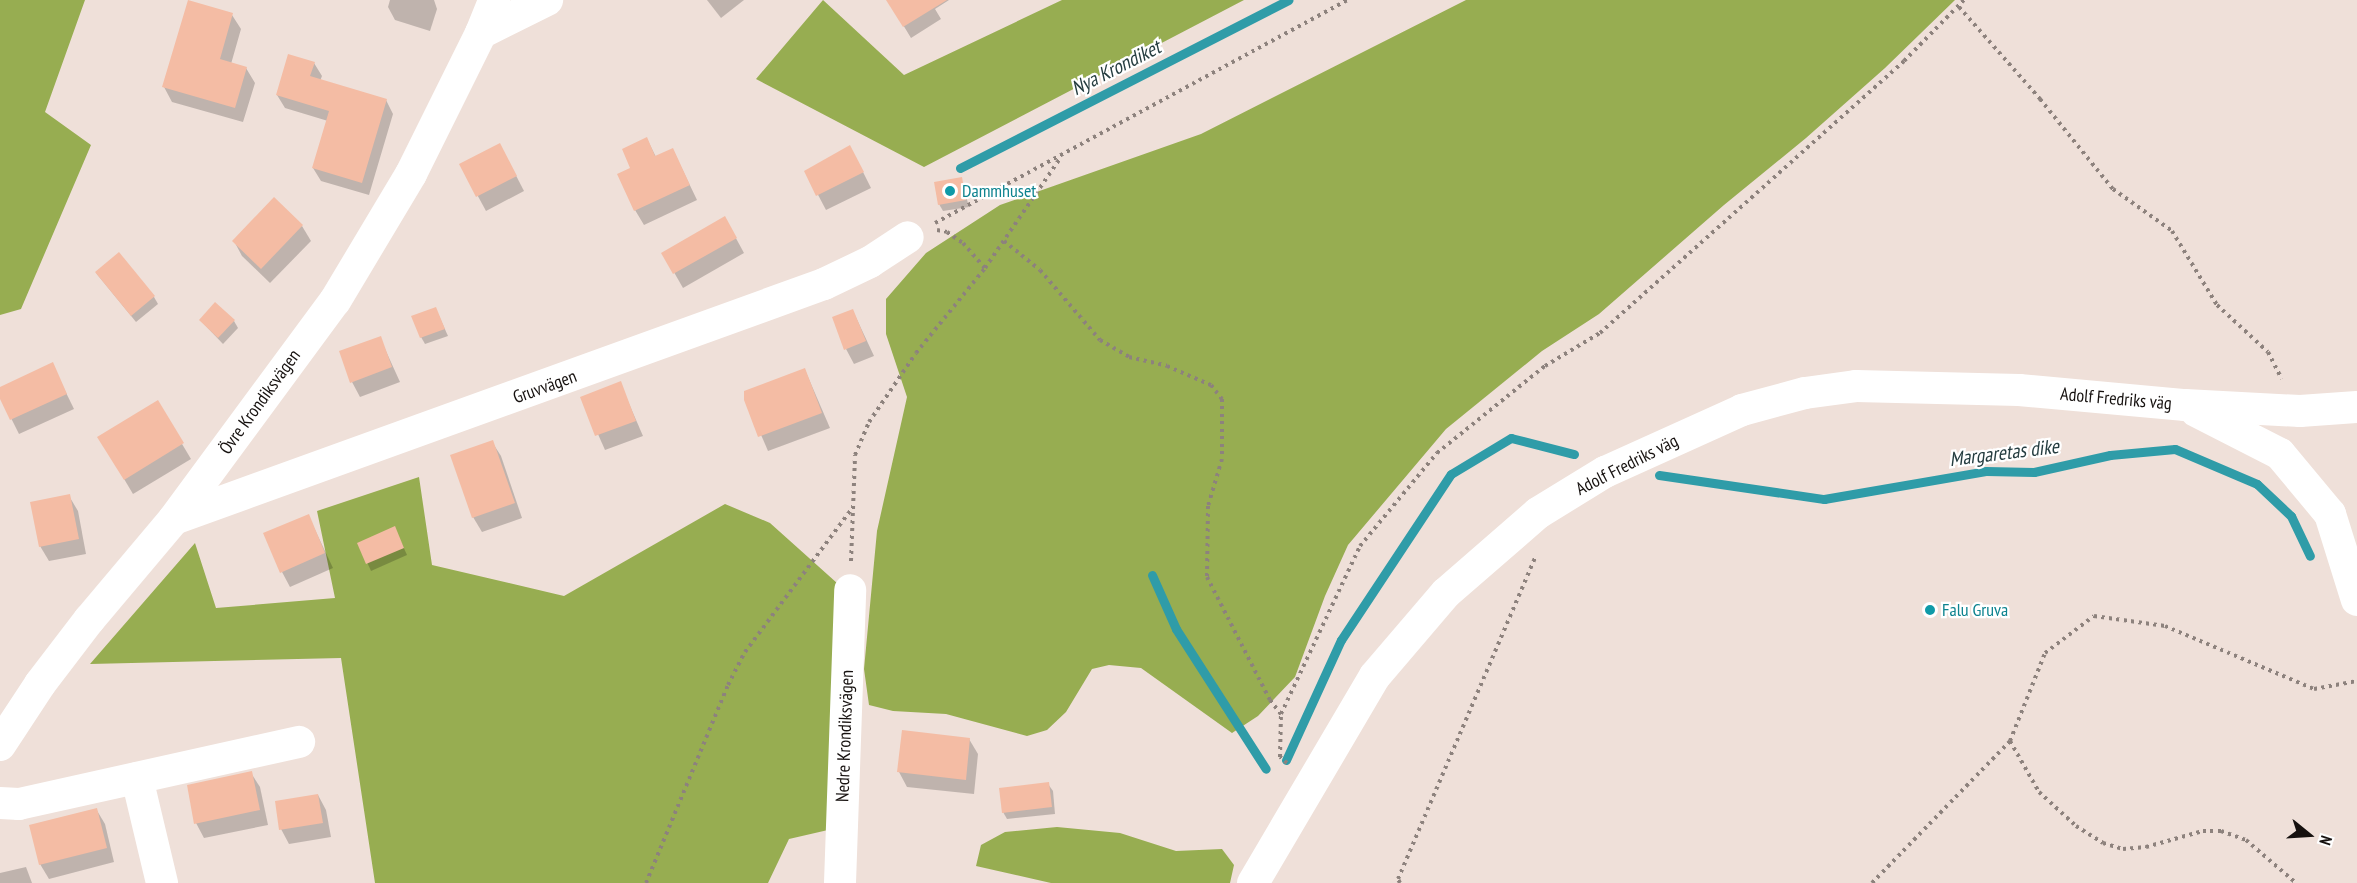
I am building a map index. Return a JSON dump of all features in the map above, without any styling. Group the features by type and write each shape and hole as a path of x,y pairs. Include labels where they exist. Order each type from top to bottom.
{"street":[{"name":"Övre Krondiksvägen","path":"0,746 33,693 89,620 174,519 335,301 411,174 481,33 494,0"},
{"path":"481,33 547,0"},
{"name":"Gruvvägen","path":"174,519 824,285 870,262 908,237"},
{"name":"Adolf Fredriks väg","path":"1253,883 1375,676 1454,585 1538,513 1605,472 1742,410 1805,393 1856,386 2019,390 2185,405 2300,411 2357,406"},
{"path":"2185,405 2280,454 2330,514 2357,600"},
{"name":"Nedre Krondiksvägen","path":"840,883 850,590"},
{"path":"0,803 19,804 299,742"},
{"path":"137,778 162,883"}],"path":[{"path":"908,237 1062,157 1348,0"},
{"path":"1311,783 1280,757 1281,714 1360,546 1437,453 1545,366 1600,333 1904,61 1959,8 1964,0"},
{"path":"1959,8 2040,99 2113,189 2172,231 2217,305 2268,352 2300,411"},
{"path":"850,590 855,455 868,422 916,353 985,268 1062,157"},
{"path":"908,237 931,229 947,232 963,243 985,268"},
{"path":"1004,241 1040,270 1100,340 1129,357 1167,366 1211,385 1222,399 1222,459 1208,506 1207,578 1270,700 1281,714"},
{"path":"646,883 745,652 852,509"},
{"path":"1400,883 1398,879 1535,557"},
{"path":"1872,883 2010,741 2045,653 2094,616 2165,626 2314,689 2357,681"},
{"path":"2010,741 2038,792 2076,826 2103,843 2122,849 2146,847 2203,831 2221,831 2246,840 2296,883"}],"green space":[{"path":"0,0 85,0 45,112 91,145 21,309 0,315"},
{"path":"823,0 904,75 1062,0 1244,0 924,167 756,79"},
{"path":"1466,0 1955,0 1885,68 1806,138 1724,205 1599,314 1542,351 1446,429 1348,545 1325,596 1295,677 1258,716 1232,733 1141,668 1109,665 1092,669 1066,712 1047,730 1027,736 946,714 893,711 869,705 864,669 877,531 907,397 886,334 886,299 926,253 1000,205 1201,134"},
{"path":"419,477 432,565 564,596 725,504 770,523 847,592 828,830 789,839 768,883 375,883 341,658 90,664 195,543 216,608 335,598 317,511"},
{"path":"1057,827 1120,833 1176,851 1222,849 1234,865 1230,883 1051,883 976,866 981,845 1005,832"}],"building":[{"path":"188,0 233,13 220,59 247,67 235,108 162,87"},
{"path":"886,0 947,0 903,27"},
{"path":"288,54 315,62 310,76 387,99 362,183 312,168 329,111 276,95"},
{"path":"647,137 655,156 673,148 690,185 634,211 617,174 630,168 622,149"},
{"path":"500,143 517,176 476,197 459,164"},
{"path":"850,145 864,172 816,196 804,171"},
{"name":"Dammhuset","path":"962,177 966,200 938,205 934,182"},
{"path":"274,197 303,225 261,269 232,241"},
{"path":"725,216 737,238 673,274 661,253"},
{"path":"119,252 155,296 131,316 95,272"},
{"path":"215,302 235,320 218,338 199,320"},
{"path":"436,307 445,329 420,338 411,316"},
{"path":"853,309 866,341 844,350 832,317"},
{"path":"381,336 392,367 350,383 339,351"},
{"path":"53,362 67,394 10,420 0,399 0,387"},
{"path":"805,368 822,413 758,437 744,400 744,391"},
{"path":"621,381 636,421 595,436 580,397"},
{"path":"158,400 184,443 124,480 97,437"},
{"path":"493,440 515,503 472,518 450,455"},
{"path":"70,494 79,539 39,547 30,502"},
{"path":"309,514 325,553 280,573 263,533"},
{"path":"395,526 404,548 366,564 357,543"},
{"path":"902,730 970,738 966,780 897,772"},
{"path":"252,771 260,810 194,824 187,785"},
{"path":"1049,782 1052,807 1002,813 999,788"},
{"path":"318,794 323,823 279,830 275,801"},
{"path":"97,808 107,848 39,865 29,825"}],"waterway":[{"name":"Nya Krondiket","path":"960,168 1289,0"},
{"path":"1286,760 1341,640 1451,474 1511,438 1574,454"},
{"name":"Margaretas dike","path":"1659,475 1824,499 1986,471 2034,472 2110,455 2175,449 2257,484 2291,516 2310,556"},
{"path":"1152,575 1176,629 1266,769"}],"place":[{"name":"Dammhuset","path":"950,191"},
{"name":"Falu Gruva","path":"1930,610"}]}
